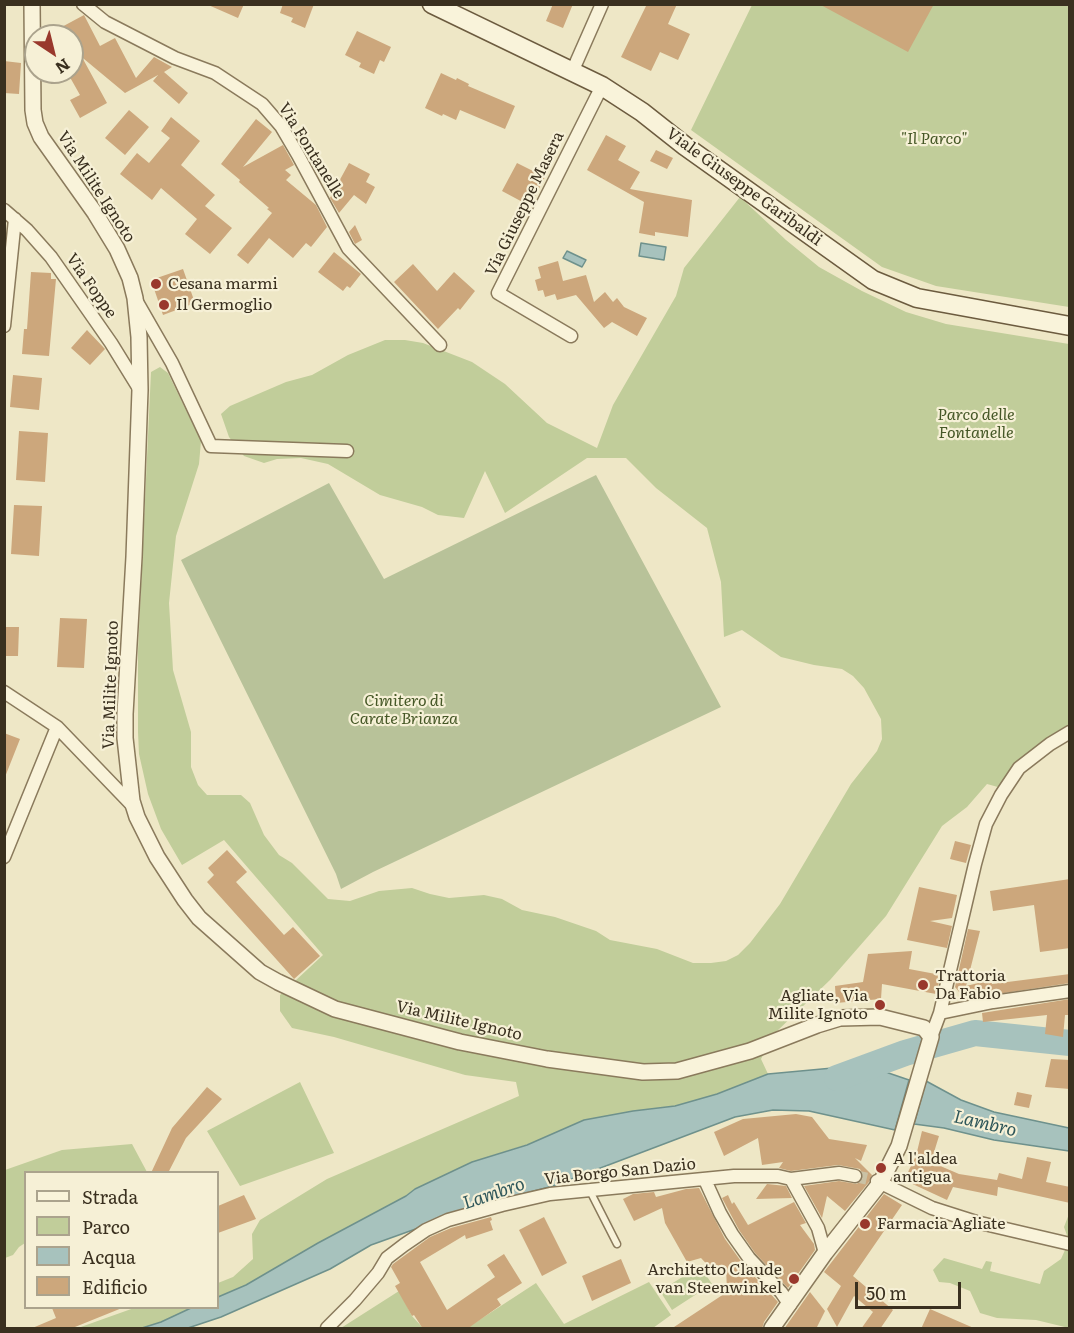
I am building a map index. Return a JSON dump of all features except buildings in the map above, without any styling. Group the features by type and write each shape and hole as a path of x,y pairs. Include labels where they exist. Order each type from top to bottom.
{"main road":[{"name":"Viale Giuseppe Garibaldi","path":"432,4 602,86 642,111 685,146 873,280 916,298 1070,326"}],"street":[{"name":"Via Milite Ignoto","path":"32,4 35,123 41,137 95,213 117,249 130,278 135,298 139,337 140,390 125,714 127,764 134,807 157,857 185,900 200,918 260,972 335,1009 460,1042 547,1059 643,1072 677,1071 750,1051 840,1018 880,1017 924,1028 931,1037"},
{"name":"Via Fontanelle","path":"83,4 105,22 176,58 215,73 262,104 281,126 348,248 440,345"},
{"path":"572,72 602,4"},
{"name":"Via Giuseppe Masera","path":"571,336 498,293 602,86"},
{"name":"Via Foppe","path":"4,210 33,236 63,273 140,390"},
{"path":"4,326 15,219"},
{"path":"135,298 172,363 211,446 347,451"},
{"path":"4,692 57,727 134,807"},
{"path":"4,857 57,727"},
{"path":"772,1329 825,1253 879,1182 898,1146 939,1013 986,824 1001,795 1019,768 1070,732"},
{"path":"939,1013 993,1002 1070,991"},
{"name":"Via Borgo San Dazio","path":"327,1329 378,1273 387,1258 426,1230 448,1220 502,1204 550,1194 734,1176 778,1176 791,1179 839,1173 855,1176"},
{"path":"791,1179 818,1228 825,1253"},
{"path":"705,1180 732,1234 749,1258 790,1305"},
{"path":"879,1182 932,1208 976,1222 1070,1244"}],"lane":[{"path":"590,1190 617,1244"}],"green space":[{"name":"\"Il Parco\"","path":"752,5 1069,5 1069,307 936,286 882,267 691,130"},
{"name":"Parco delle Fontanelle","path":"740,197 819,267 906,312 946,324 1069,344 1069,732 1050,744 1005,789 987,784 967,807 942,826 886,916 830,980 773,1035 761,1059 768,1074 717,1094 675,1106 633,1111 472,1162 415,1189 246,1285 219,1297 219,1283 233,1277 253,1259 252,1234 260,1220 327,1179 519,1096 516,1082 465,1075 334,1037 292,1028 280,1011 280,995 323,955 224,840 182,865 161,829 148,794 139,754 138,732 138,651 151,372 160,367 168,373 201,441 199,464 176,536 169,603 173,670 191,732 191,767 198,785 207,795 241,795 250,803 264,835 279,855 292,863 328,899 350,901 379,891 412,888 449,898 484,895 502,899 522,910 555,917 596,931 610,940 657,949 693,963 726,961 738,955 750,943 780,904 851,784 877,751 882,739 881,719 864,688 853,676 842,669 781,657 742,630 724,637 721,582 707,528 656,488 626,458 587,458 505,513 485,471 464,518 438,515 422,507 380,495 328,464 301,458 277,459 264,463 244,456 229,437 221,414 230,406 286,382 312,375 348,355 385,340 405,340 423,343 472,362 505,384 547,423 597,448 613,405 676,296 684,268"},
{"name":"Cimitero di Carate Brianza","path":"596,475 721,707 341,889 336,874 181,560 329,483 384,579"},
{"path":"300,1082 334,1153 240,1186 207,1131"},
{"path":"132,1144 146,1171 24,1171 24,1244 13,1255 5,1258 5,1170 62,1150"},
{"path":"1069,1214 1069,1241 1064,1227"},
{"path":"1069,1241 1069,1328 1036,1320 997,1318 980,1313 970,1291 950,1283 939,1282 933,1270 944,1258 982,1269 986,1261 992,1262 990,1271 1040,1284 1044,1271 1061,1259"},
{"path":"700,1266 712,1284 672,1310 660,1291"},
{"path":"649,1282 671,1315 653,1328 467,1328 536,1283 564,1324"},
{"path":"399,1291 412,1316 423,1328 341,1328"},
{"path":"131,1309 189,1309 142,1328 78,1328"}],"water":[{"path":"641,243 666,247 664,260 639,256"},
{"path":"567,251 586,260 582,267 563,258"},
{"path":"865,1065 909,1080 895,1130 809,1111 773,1110 735,1117 553,1186 488,1203 371,1245 330,1269 221,1317 188,1328 142,1328 189,1309 219,1309 219,1297 246,1285 415,1189 472,1162 527,1145 584,1120 675,1106 717,1094 768,1074"},
{"path":"926,1081 961,1100 994,1112 1069,1128 1069,1151 994,1140 944,1128 914,1124"}],"waterway":[{"name":"Lambro","path":"837,1078 905,1053 975,1033 1070,1043"}],"tunnel":[{"path":"855,1176 877,1181"}],"place":[{"name":"Cesana marmi","path":"156,284"},
{"name":"Il Germoglio","path":"164,305"},
{"name":"Trattoria Da Fabio","path":"923,985"},
{"name":"Agliate, Via Milite Ignoto","path":"880,1005"},
{"name":"A l'aldea antigua","path":"881,1168"},
{"name":"Farmacia Agliate","path":"865,1224"},
{"name":"Architetto Claude van Steenwinkel","path":"794,1279"}]}
